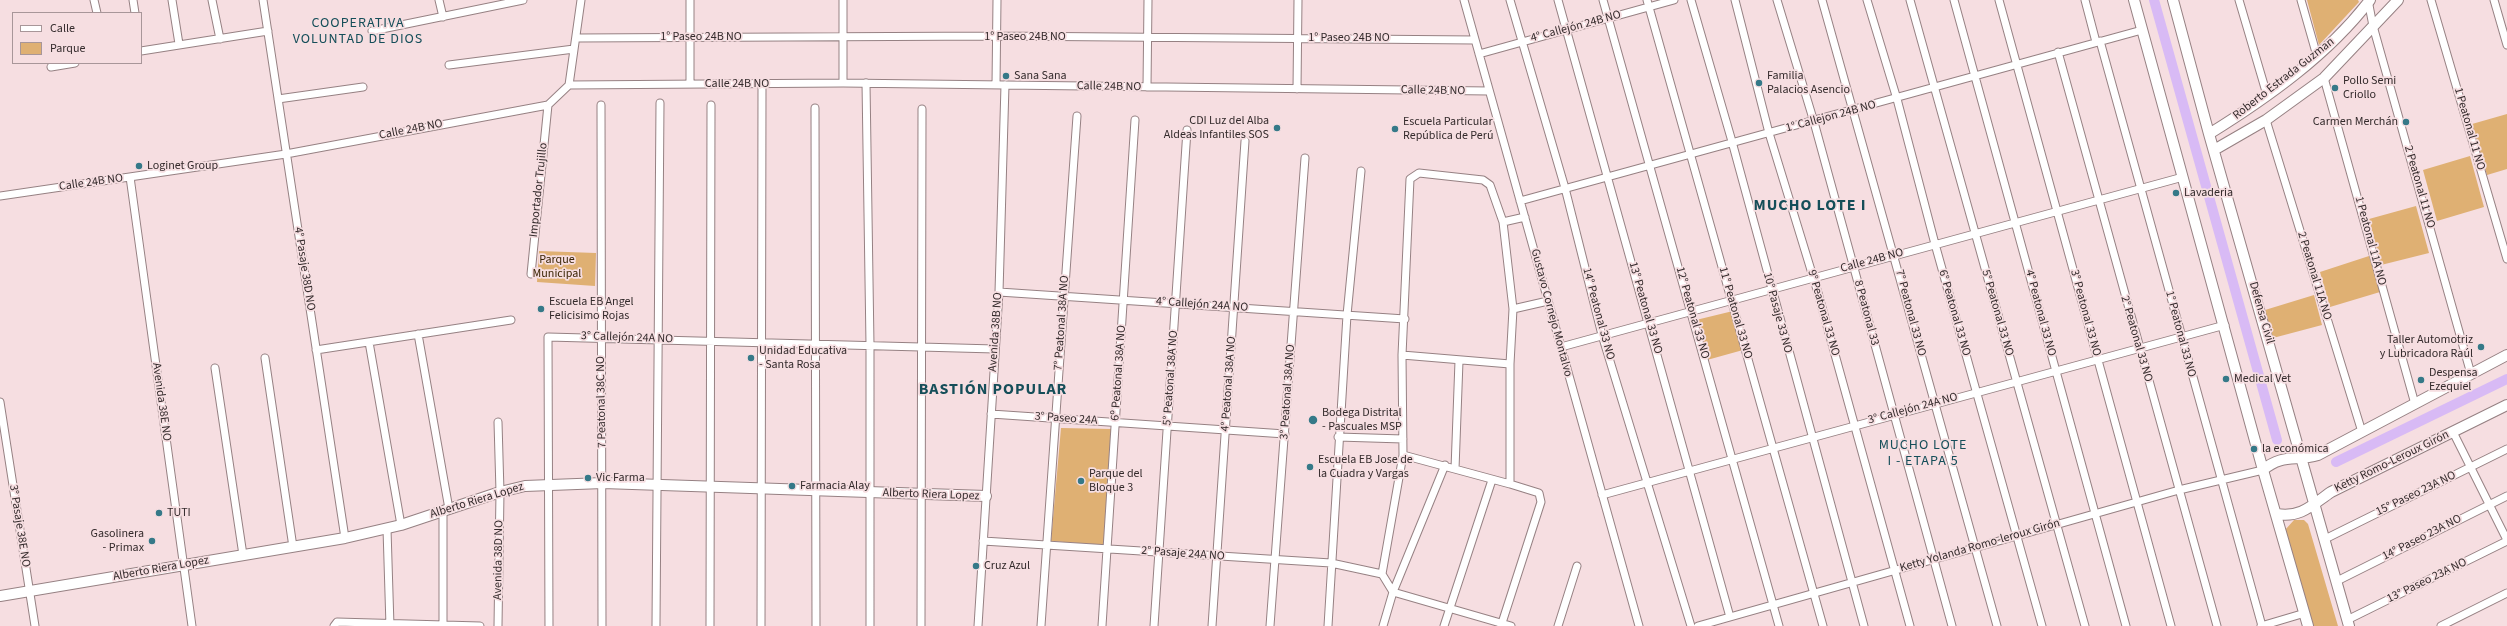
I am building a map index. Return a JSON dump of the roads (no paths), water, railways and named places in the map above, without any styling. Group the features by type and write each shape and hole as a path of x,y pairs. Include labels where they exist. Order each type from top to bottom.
{"street":[{"path":"94,0 96,12"},
{"path":"133,0 135,12"},
{"path":"172,0 179,44"},
{"path":"212,0 220,38"},
{"name":"4° Pasaje 38D NO","path":"263,0 345,538"},
{"path":"439,0 443,17"},
{"path":"372,31 523,0"},
{"path":"548,105 569,85 581,0"},
{"path":"690,0 690,84"},
{"path":"843,0 843,83"},
{"path":"996,85 997,0"},
{"path":"1147,87 1148,0"},
{"path":"1297,90 1298,0"},
{"name":"Gustavo Cornejo Montalvo","path":"1464,0 1639,626"},
{"name":"14° Peatonal 33 NO","path":"1510,0 1521,42 1565,188 1602,335 1691,626"},
{"name":"13° Peatonal 33 NO","path":"1558,0 1691,470 1730,617"},
{"name":"12° Peatonal 33 NO","path":"1602,0 1609,18 1779,626"},
{"name":"4° Callejón 24B NO","path":"1479,54 1609,18 1648,4 1674,0"},
{"name":"10° Pasaje 33 NO","path":"1691,0 1864,626"},
{"name":"9° Peatonal 33 NO","path":"1735,0 1769,133 1813,277 1910,626"},
{"name":"8 Peatonal 33","path":"1777,0 1814,122 1892,415 1952,626"},
{"name":"7° Peatonal 33 NO","path":"1822,0 1997,626"},
{"name":"6° Peatonal 33 NO","path":"1867,0 1897,99 1935,244 2042,626"},
{"name":"5° Peatonal 33 NO","path":"1910,0 1936,88 2085,626"},
{"name":"4° Peatonal 33 NO","path":"1954,0 2016,221 2055,371 2126,626"},
{"name":"3° Peatonal 33 NO","path":"1999,0 2058,209 2097,360 2171,626"},
{"name":"1° Peatonal 33 NO","path":"2085,0 2141,189 2261,626"},
{"path":"2134,0 2263,470 2277,514 2308,626"},
{"name":"Defensa Civil","path":"2173,0 2209,134 2303,458 2348,623"},
{"path":"2239,0 2267,95"},
{"path":"2301,0 2316,56"},
{"path":"2386,0 2397,0"},
{"name":"Roberto Estrada Guzman","path":"2214,150 2266,120 2324,78 2397,0"},
{"name":"1 Peatonal 11 NO","path":"2431,0 2507,259"},
{"path":"2494,0 2507,45"},
{"name":"Roberto Estrada Guzman","path":"2209,134 2267,95 2316,56 2353,22 2369,1"},
{"name":"2 Peatonal 11 NO","path":"2369,1 2373,26 2471,374"},
{"name":"11° Peatonal 33 NO","path":"1648,4 1689,156 1774,447 1823,626"},
{"path":"2353,22 2359,20 2364,23 2366,34"},
{"name":"1° Callejon 24B NO","path":"1520,201 1565,188 1651,167 1769,133 1976,77 2058,52 2142,30"},
{"path":"142,51 268,31"},
{"name":"1° Paseo 24B NO","path":"576,38 997,36 1475,40"},
{"path":"449,65 574,49"},
{"name":"2° Peatonal 33 NO","path":"2058,52 2097,199 2217,626"},
{"path":"51,67 69,64"},
{"name":"1 Peatonal 11A NO","path":"2324,78 2415,404"},
{"path":"866,83 870,345 870,626"},
{"name":"Calle 24B NO","path":"569,85 866,83 1297,90 1489,91"},
{"path":"761,626 762,84"},
{"name":"Avenida 38B NO","path":"978,626 999,292 1005,85"},
{"path":"278,99 363,87"},
{"path":"656,626 660,103"},
{"name":"Calle 24B NO","path":"0,196 286,154 548,105"},
{"name":"Importador Trujillo","path":"531,274 548,105"},
{"name":"7 Peatonal 38C NO","path":"601,105 601,337 603,483 602,626"},
{"path":"710,626 711,105"},
{"path":"815,108 816,626"},
{"path":"921,626 922,109"},
{"name":"7° Peatonal 38A NO","path":"1041,626 1077,116"},
{"name":"6º Peatonal 38A NO","path":"1102,626 1135,120"},
{"name":"2 Peatonal 11A NO","path":"2266,120 2362,432"},
{"name":"5° Peatonal 38A NO","path":"1154,626 1188,130"},
{"name":"4° Peatonal 38A NO","path":"1212,626 1245,141"},
{"name":"3° Peatonal 38A NO","path":"1270,626 1305,158"},
{"path":"1328,626 1338,437 1347,315 1361,171"},
{"path":"1510,484 1510,364 1513,309 1503,222 1487,181 1419,173 1410,179 1405,319 1402,355 1403,455 1382,574 1393,592 1502,625 1511,626"},
{"name":"Avenida 38E NO","path":"130,177 192,626"},
{"name":"Calle 24B NO","path":"1561,346 2058,209 2141,189 2182,177"},
{"path":"1503,222 1525,217"},
{"name":"4° Callejón 24A NO","path":"999,292 1405,319"},
{"path":"1513,309 1548,301"},
{"path":"316,350 511,320"},
{"name":"3° Callejón 24A NO","path":"1602,495 2224,325"},
{"path":"418,334 446,510 443,625"},
{"name":"3° Callejón 24A NO","path":"550,626 547,340 551,335 995,349"},
{"path":"369,342 401,525"},
{"path":"1402,355 1458,361 1510,364"},
{"path":"2263,470 2281,459 2292,457 2303,458 2318,455 2507,355"},
{"path":"265,358 293,547"},
{"path":"1455,469 1458,361"},
{"path":"216,368 243,555"},
{"name":"3° Pasaje 38E NO","path":"0,402 35,626"},
{"name":"Ketty Romo-Leroux Girón","path":"2277,514 2297,514 2316,504 2331,492 2507,405"},
{"name":"3° Paseo 24A","path":"991,414 1285,434"},
{"name":"Avenida 38D NO","path":"498,422 500,492 498,626"},
{"path":"2453,432 2507,541"},
{"path":"1338,437 1403,438"},
{"name":"15° Paseo 23A NO","path":"2325,539 2507,450"},
{"path":"1403,455 1445,465 1539,493 1541,502 1502,625"},
{"path":"1382,626 1393,592 1445,465"},
{"name":"Ketty Yolanda Romo-leroux Girón","path":"1698,626 2179,490 2220,479 2263,470"},
{"path":"1444,626 1492,480"},
{"name":"Alberto Riera Lopez","path":"0,596 345,538 401,525 500,492 548,483 603,483 986,496"},
{"name":"14° Paseo 23A NO","path":"2336,581 2507,496"},
{"path":"387,529 390,624"},
{"name":"2° Pasaje 24A NO","path":"983,540 1331,564 1382,574"},
{"name":"13° Paseo 23A NO","path":"2348,623 2507,541"},
{"path":"1558,626 1577,566"},
{"path":"2441,626 2507,593"},
{"path":"2261,626 2305,613"},
{"path":"335,624 480,626"}],"waterway":[{"path":"2154,0 2277,440"},
{"path":"2336,462 2507,379"}],"place":[{"name":"Sana Sana","path":"1006,76"},
{"name":"Familia Palacios Asencio","path":"1759,83"},
{"name":"Pollo Semi Criollo","path":"2335,88"},
{"name":"Carmen Merchán","path":"2406,122"},
{"name":"CDI Luz del Alba Aldeas Infantiles SOS","path":"1277,128"},
{"name":"Escuela Particular República de Perú","path":"1395,129"},
{"name":"Loginet Group","path":"139,166"},
{"name":"Lavaderia","path":"2176,193"},
{"name":"Escuela EB Angel Felicisimo Rojas","path":"541,309"},
{"name":"Taller Automotriz y Lubricadora Raúl","path":"2481,347"},
{"name":"Unidad Educativa - Santa Rosa","path":"751,358"},
{"name":"Medical Vet","path":"2226,379"},
{"name":"Despensa Ezequiel","path":"2421,380"},
{"name":"Bodega Distrital - Pascuales MSP","path":"1313,420"},
{"name":"la económica","path":"2254,449"},
{"name":"Escuela EB Jose de la Cuadra y Vargas","path":"1310,467"},
{"name":"Vic Farma","path":"588,478"},
{"name":"Parque del Bloque 3","path":"1081,481"},
{"name":"Farmacia Alay","path":"792,486"},
{"name":"TUTI","path":"159,513"},
{"name":"Gasolinera - Primax","path":"152,541"},
{"name":"Cruz Azul","path":"976,566"}],"district":[{"name":"COOPERATIVA VOLUNTAD DE DIOS","path":"358,32"},
{"name":"MUCHO LOTE I","path":"1810,206"},
{"name":"BASTIÓN POPULAR","path":"993,390"},
{"name":"MUCHO LOTE I - ETAPA 5","path":"1923,454"}],"park label":[{"name":"Parque Municipal","path":"557,267"}]}
